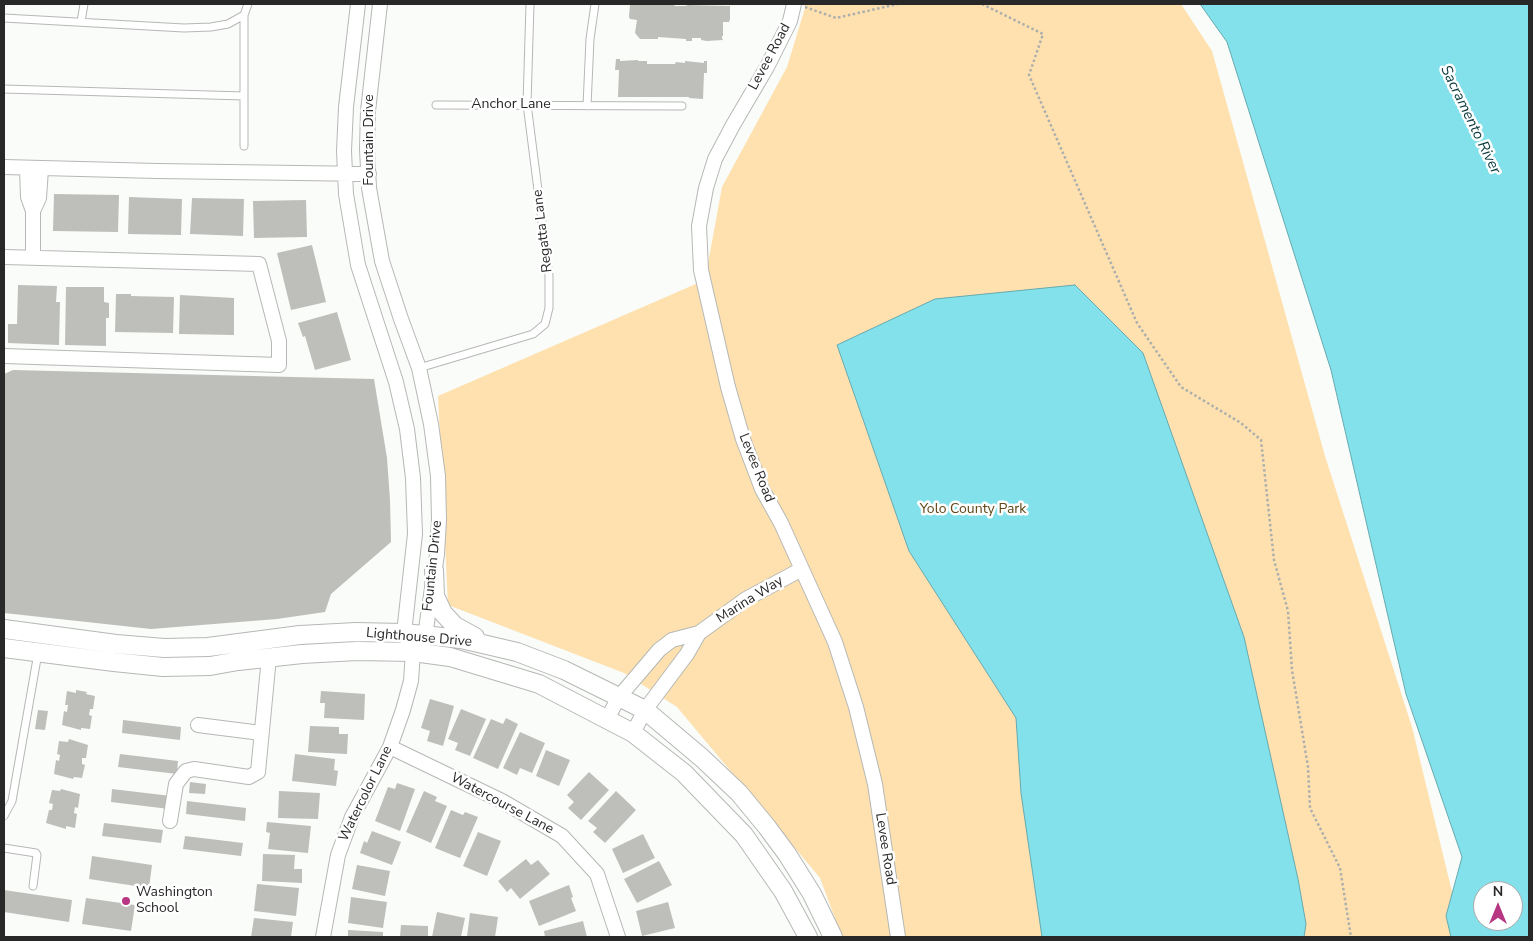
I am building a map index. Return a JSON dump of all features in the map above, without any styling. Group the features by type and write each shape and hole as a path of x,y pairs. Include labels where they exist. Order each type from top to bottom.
{"street":[{"name":"Fountain Drive","path":"358,4 346,108 344,151 346,194 358,265 396,382 407,429 413,478 415,534 404,633"},
{"name":"Fountain Drive","path":"380,4 368,111 370,188 382,261 419,368 431,424 438,476 439,520 425,636 413,652"},
{"name":"Levee Road","path":"794,5 790,21 767,66 715,159 706,188 699,226 701,270 730,396 743,439 762,489 781,523 835,642 856,707 875,784 898,937"},
{"path":"4,167 369,174"},
{"path":"27,168 28,197 33,211 33,258"},
{"path":"33,211 39,198 42,169"},
{"path":"4,257 259,264 279,341 279,365 4,356"},
{"name":"Marina Way","path":"607,719 619,697 659,650 672,640 698,633 746,599 802,569"},
{"path":"434,570 435,596 443,613 455,626 491,646"},
{"name":"Lighthouse Drive","path":"4,629 116,644 164,648 208,647 300,635 356,632 404,633 461,639 517,652 564,670 645,710 702,758 739,793 767,827 812,894 833,937"},
{"path":"404,633 413,652"},
{"name":"Marina Way","path":"633,733 645,710 687,654 698,633"},
{"name":"Lighthouse Drive","path":"4,648 163,667 210,666 268,658 357,651 413,652 450,658 539,684 633,733 684,773 744,835 783,891 808,937"},
{"name":"Watercolor Lane","path":"323,937 338,854 352,817 390,747 411,681 413,652"},
{"path":"170,821 176,784 186,771 194,769 249,777 258,772 268,658"},
{"path":"198,724 261,733"},
{"name":"Watercourse Lane","path":"390,747 502,801 562,836 596,874 618,937"}],"lane":[{"path":"81,22 84,4"},
{"path":"244,146 244,15 248,4"},
{"name":"Regatta Lane","path":"419,368 533,334 545,324 549,308 549,276 527,104 530,4"},
{"path":"587,106 590,38 595,4"},
{"path":"4,18 184,28 228,24 244,15"},
{"path":"4,89 244,96"},
{"name":"Anchor Lane","path":"436,105 682,106"},
{"path":"4,816 12,801 38,653"},
{"path":"4,848 36,853 33,886"}],"path":[{"path":"794,5 810,8 836,18 898,4"},
{"path":"982,4 1043,34 1029,75 1137,322 1181,387 1241,423 1261,440 1274,560 1288,611 1292,670 1308,767 1310,808 1340,868 1351,937"}],"green space":[{"name":"Yolo County Park","path":"804,4 1181,4 1212,51 1325,456 1412,727 1463,937 842,937 820,878 677,707 624,673 448,605 438,396 705,280 722,187 787,67 805,8"}],"water":[{"name":"Sacramento River","path":"1200,4 1529,4 1529,937 1451,937 1446,916 1462,857 1406,694 1331,370 1227,42"},
{"path":"1075,285 1143,353 1244,637 1298,879 1306,924 1304,937 1042,937 1021,793 1016,718 909,551 837,345 935,299"}],"building":[{"path":"630,4 730,6 730,19 729,22 723,22 723,40 707,41 701,40 701,38 692,38 692,41 686,41 686,39 658,37 658,39 640,39 635,33 637,20 630,19 629,17"},
{"path":"616,59 620,59 620,61 647,61 647,64 675,64 676,62 685,63 685,61 704,63 704,61 707,61 707,73 704,73 703,99 689,97 618,97 619,70 615,70"},
{"path":"54,194 119,195 118,232 53,231"},
{"path":"129,197 182,199 181,235 128,234"},
{"path":"192,198 244,199 243,236 190,234"},
{"path":"306,200 307,237 254,238 253,201"},
{"path":"312,245 326,302 291,310 277,253"},
{"path":"18,285 57,286 56,302 60,302 59,345 8,343 8,324 17,324"},
{"path":"66,287 104,287 104,302 109,303 109,318 106,318 106,346 65,345"},
{"path":"116,294 174,297 173,333 115,332"},
{"path":"180,295 234,298 234,335 179,334"},
{"path":"337,312 351,360 315,370 305,336 303,337 298,323"},
{"path":"13,370 374,379 387,458 391,542 331,594 325,612 277,619 151,629 4,613 4,374"},
{"path":"76,690 95,696 93,709 90,709 89,715 92,716 90,729 81,728 81,730 62,725 64,711 67,712 68,705 65,705 67,691 76,693"},
{"path":"321,691 365,694 364,720 324,718 325,703 320,703"},
{"path":"430,699 454,706 443,746 427,741 430,731 421,728"},
{"path":"461,709 486,719 470,756 455,750 458,743 448,739"},
{"path":"38,710 48,711 45,730 35,729"},
{"path":"506,718 518,724 498,769 473,758 491,719 503,724"},
{"path":"123,720 181,727 180,740 122,733"},
{"path":"310,726 339,727 339,734 348,734 347,754 308,752"},
{"path":"520,732 545,743 532,773 520,768 517,775 503,768"},
{"path":"69,739 88,745 86,758 82,758 82,764 85,765 82,778 74,777 73,779 54,774 56,760 59,761 60,755 57,754 59,741 68,742"},
{"path":"546,750 570,760 559,786 536,776"},
{"path":"120,754 178,761 177,774 118,767"},
{"path":"295,754 335,759 334,770 338,771 336,786 292,781"},
{"path":"589,772 609,790 581,820 568,808 574,802 567,795"},
{"path":"190,782 206,784 205,794 189,793"},
{"path":"397,783 415,789 400,831 375,821 388,787 395,789"},
{"path":"61,789 80,794 78,808 75,807 74,813 77,814 75,828 66,826 66,829 46,823 49,810 52,810 53,804 49,803 52,790 60,791"},
{"path":"112,789 171,796 169,809 111,802"},
{"path":"279,791 320,793 318,819 278,818"},
{"path":"424,791 437,797 435,801 447,806 431,843 406,832"},
{"path":"616,791 636,810 605,843 593,832 597,828 588,821"},
{"path":"187,801 246,808 245,821 186,814"},
{"path":"451,810 463,815 465,812 478,817 460,858 435,848"},
{"path":"267,822 311,826 308,853 268,849 270,833 266,832"},
{"path":"104,823 163,830 161,843 102,836"},
{"path":"372,831 401,842 392,865 360,853 364,841 367,843"},
{"path":"478,832 501,841 487,876 463,866"},
{"path":"643,834 655,858 623,873 612,849"},
{"path":"185,836 243,843 241,856 183,849"},
{"path":"263,854 295,855 294,869 302,869 302,883 262,881"},
{"path":"92,856 152,865 149,888 89,879"},
{"path":"526,859 531,865 538,860 550,874 520,899 511,888 507,892 498,881"},
{"path":"659,861 672,885 637,903 624,879"},
{"path":"357,865 390,871 385,896 352,889"},
{"path":"257,884 299,888 296,916 254,911"},
{"path":"569,885 576,911 539,926 529,901"},
{"path":"4,890 72,900 69,922 4,912"},
{"path":"351,897 387,902 383,928 348,923"},
{"path":"86,898 135,905 131,931 82,924"},
{"path":"668,902 675,928 642,936 636,911"},
{"path":"437,912 465,918 461,937 432,937"},
{"path":"470,913 498,917 495,937 467,937"},
{"path":"254,918 293,922 291,937 251,937"},
{"path":"583,921 587,937 545,937 544,931"},
{"path":"401,925 428,926 428,937 400,937"},
{"path":"348,930 383,932 383,937 348,937"}],"place":[{"name":"Washington School","path":"126,901"}]}
